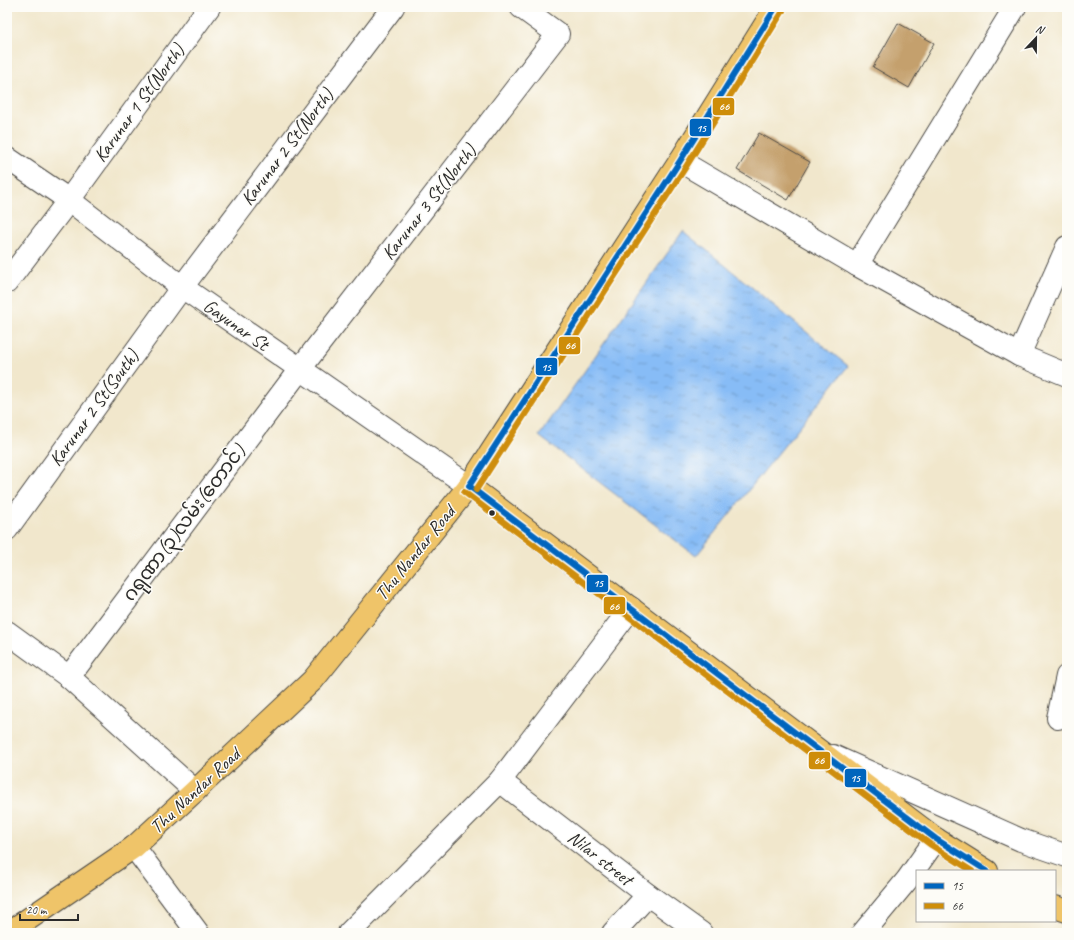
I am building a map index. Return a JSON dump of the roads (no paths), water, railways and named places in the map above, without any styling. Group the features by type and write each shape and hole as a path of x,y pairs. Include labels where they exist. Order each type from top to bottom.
{"main road":[{"name":"Thu Nandar Road","path":"8,933 134,847 313,680 469,486 680,161 776,7"},
{"path":"469,486 942,842 985,870"},
{"path":"1056,906 1067,911"}],"street":[{"name":"Karunar 1 St(North)","path":"7,282 69,200 209,7"},
{"name":"Karunar 2 St(North)","path":"182,287 393,7"},
{"name":"Karunar 3 St(North)","path":"300,369 558,34 521,7"},
{"path":"857,265 1015,7"},
{"name":"Gayunar St","path":"7,158 69,200 182,287 469,486"},
{"path":"680,161 857,265 1019,355 1067,375"},
{"path":"1019,355 1067,247"},
{"name":"Karunar 2 St(South)","path":"7,529 182,287"},
{"name":"ဂရုဏာ(၃)လမ်း(တောင်)","path":"68,677 300,369"},
{"path":"348,933 500,781 631,608"},
{"path":"7,632 68,677 195,791"},
{"path":"1058,718 1067,676"},
{"path":"816,748 1021,840 1067,856"},
{"name":"Nilar street","path":"500,781 648,895 701,933"},
{"path":"916,870 942,842"},
{"path":"134,847 198,933"},
{"path":"863,933 916,870"},
{"path":"613,933 648,895"}],"water":[{"path":"683,231 848,366 696,556 539,436"}]}
